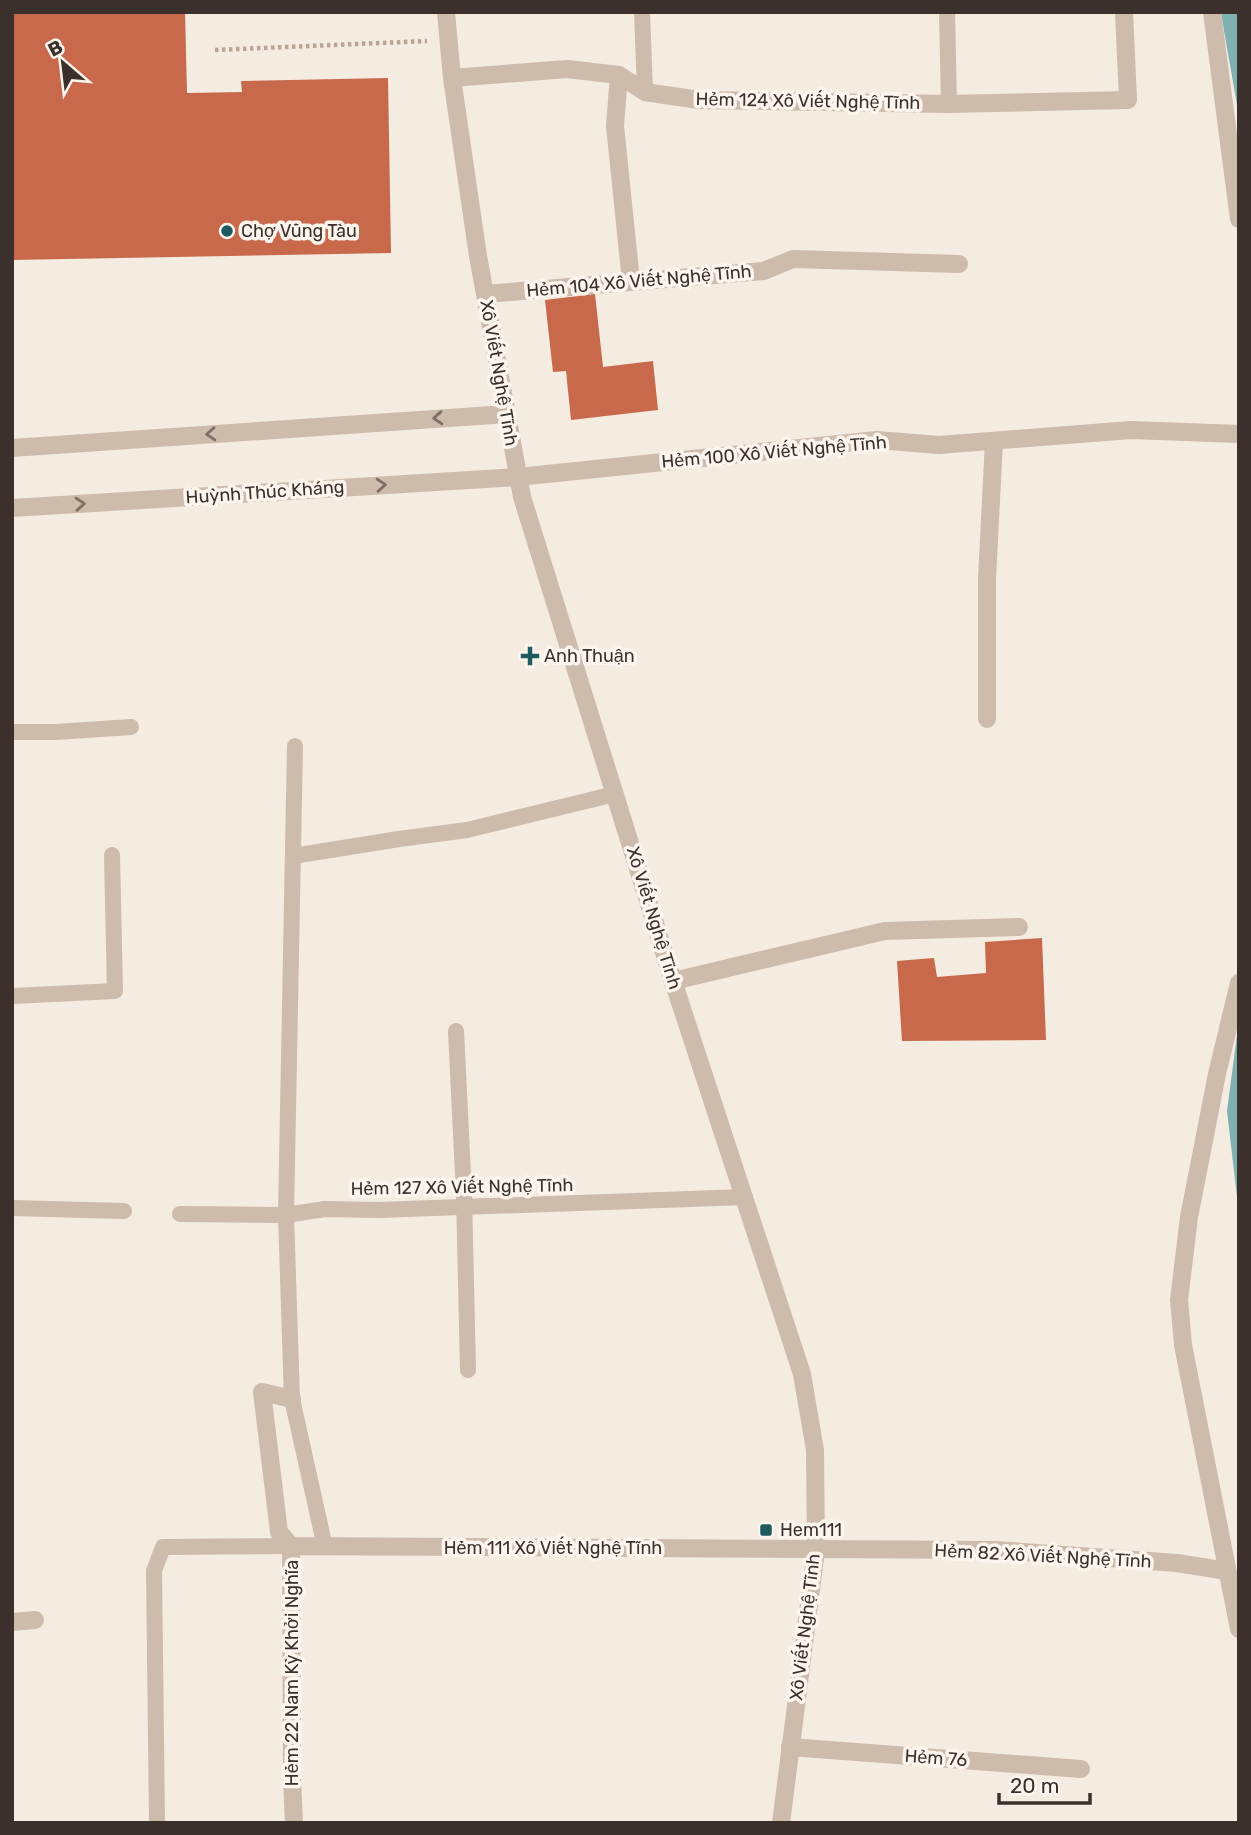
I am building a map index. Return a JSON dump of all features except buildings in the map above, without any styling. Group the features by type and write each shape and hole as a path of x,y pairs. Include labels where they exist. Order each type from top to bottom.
{"street":[{"name":"Xô Viết Nghệ Tĩnh","path":"446,12 452,78 485,294 522,497 673,981 802,1374 816,1450 816,1550 781,1823"},
{"name":"Hẻm 124 Xô Viết Nghệ Tĩnh","path":"452,78 567,69 619,75 645,92 699,100 949,104 1128,100 1124,12"},
{"path":"1212,12 1239,219"},
{"path":"619,75 615,126 631,281"},
{"name":"Hẻm 104 Xô Viết Nghệ Tĩnh","path":"485,294 764,271 793,259 959,264"},
{"path":"12,448 506,414"},
{"name":"Hẻm 100 Xô Viết Nghệ Tĩnh","path":"518,477 877,440 939,445 1131,430 1239,434"},
{"path":"987,719 987,579 994,441"},
{"name":"Huỳnh Thúc Kháng","path":"12,508 518,477"},
{"path":"673,981 885,931 1018,927"},
{"path":"1239,983 1217,1074 1189,1217 1179,1300 1183,1345 1239,1629"},
{"name":"Hẻm 22 Nam Kỳ Khởi Nghĩa","path":"292,1399 262,1392 279,1532 291,1546 294,1823"},
{"name":"Hẻm 111 Xô Viết Nghệ Tĩnh","path":"291,1546 816,1550"},
{"name":"Hẻm 82 Xô Viết Nghệ Tĩnh","path":"816,1550 995,1550 1177,1563 1227,1571"},
{"path":"12,1622 35,1620"},
{"name":"Hẻm 76","path":"790,1747 1081,1769"}],"lane":[{"path":"642,12 645,92"},
{"path":"947,12 949,104"},
{"path":"12,732 131,727"},
{"path":"295,746 286,1215 292,1399 325,1547"},
{"path":"293,856 467,830 615,794"},
{"path":"12,996 115,991 112,855"},
{"path":"456,1031 468,1370"},
{"name":"Hẻm 127 Xô Viết Nghệ Tĩnh","path":"180,1214 286,1215 325,1209 464,1208 745,1197"},
{"path":"12,1208 124,1211"},
{"path":"157,1823 155,1571 163,1547 291,1546"}],"path":[{"path":"215,50 449,40"}],"water":[{"path":"1221,12 1239,12 1239,116 1223,25"},
{"path":"1239,1020 1239,1214 1227,1111"}],"place":[{"name":"Chợ Vũng Tàu","path":"227,231"},
{"name":"Anh Thuận","path":"530,656"},
{"name":"Hem111","path":"766,1530"}]}
